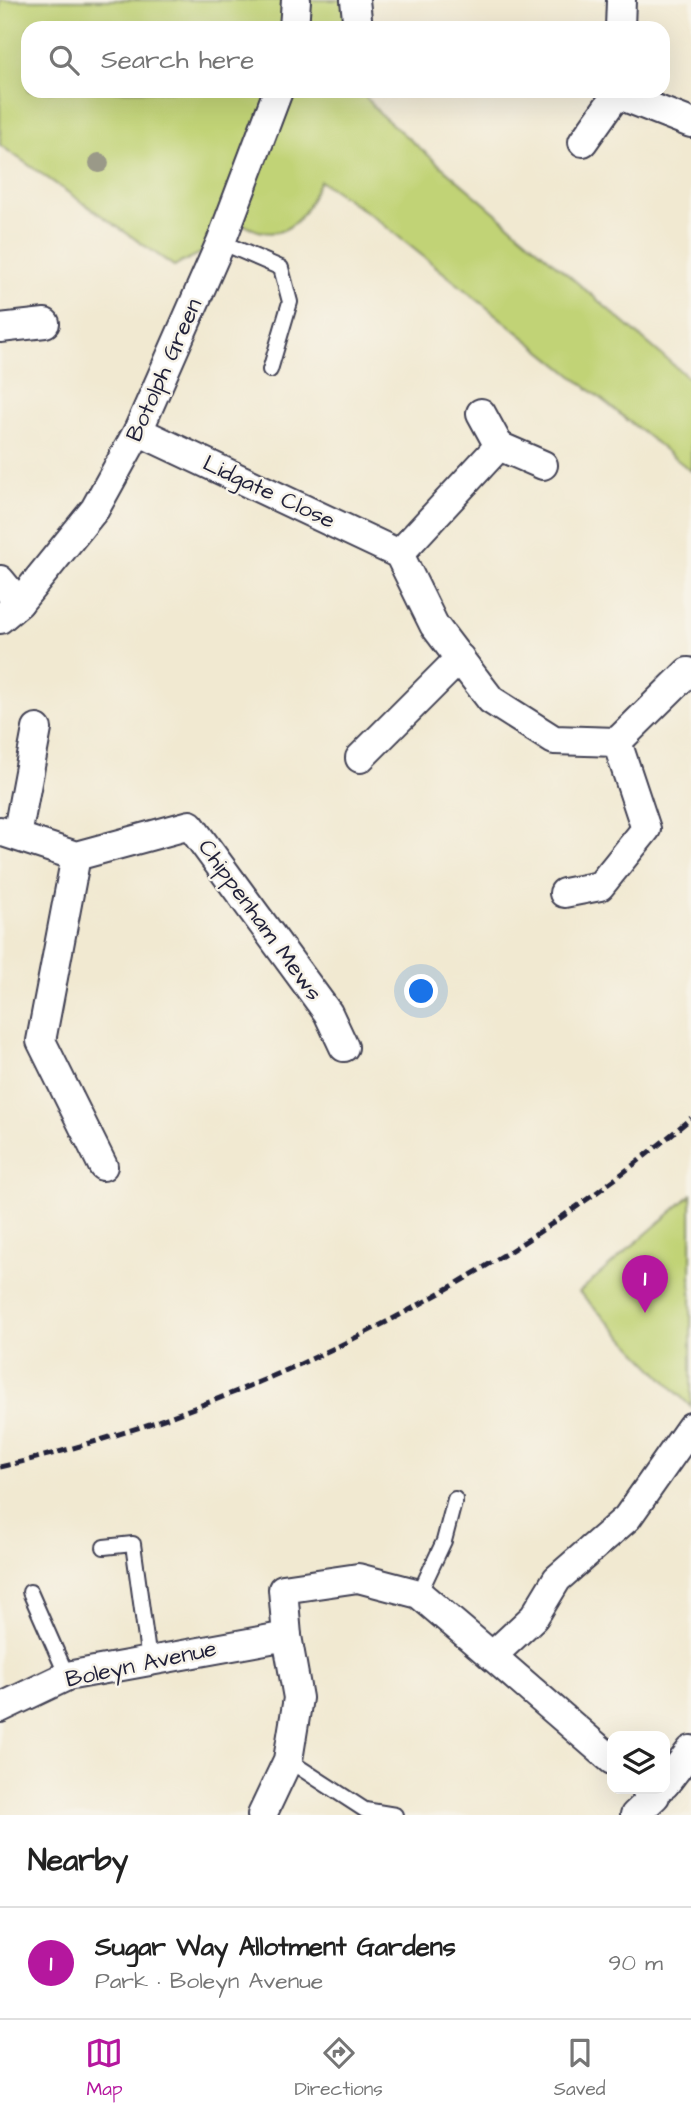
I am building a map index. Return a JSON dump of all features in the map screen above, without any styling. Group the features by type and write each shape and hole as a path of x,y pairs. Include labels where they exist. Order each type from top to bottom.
{"street":[{"path":"294,21 296,0"},
{"path":"355,0 357,21"},
{"path":"620,21 621,0"},
{"name":"Botolph Green","path":"10,611 95,509 138,431 221,242 275,98"},
{"path":"583,142 614,98"},
{"path":"629,98 691,123"},
{"path":"0,328 45,323"},
{"path":"481,413 499,446 543,466"},
{"name":"Lidgate Close","path":"138,431 399,554"},
{"path":"499,446 399,554 434,625 491,699 554,740 617,742 690,669"},
{"path":"0,580 10,611"},
{"path":"360,758 460,658"},
{"path":"37,729 8,833 76,856 41,1041 103,1166"},
{"path":"564,892 600,886 646,829 617,742"},
{"name":"Chippenham Mews","path":"76,856 190,825 328,1013 344,1047"},
{"path":"492,1656 534,1617 557,1579 627,1518 691,1427"},
{"path":"262,1815 288,1760 298,1698 287,1636 283,1589 358,1578 419,1594 607,1756"},
{"name":"Boleyn Avenue","path":"0,1708 67,1676 287,1636"},
{"path":"670,1774 691,1750"}],"lane":[{"path":"221,242 281,268 290,302 270,370"},
{"path":"419,1594 444,1541 455,1499"},
{"path":"104,1547 133,1544 149,1661"},
{"path":"30,1592 67,1676"},
{"path":"288,1760 365,1810 395,1815"}],"green space":[{"path":"0,0 348,0 345,21 21,21 21,98 367,98 380,114 691,380 691,471 374,217 320,181 305,211 282,231 262,232 221,211 201,253 174,266 0,145"},
{"path":"691,1195 691,1407 579,1292"}],"railway":[{"path":"0,1467 92,1442 184,1411 276,1375 366,1333 537,1234 617,1178 691,1118"}],"place":[{"name":"Sugar Way Allotment Gardens","path":"645,1313"}]}
